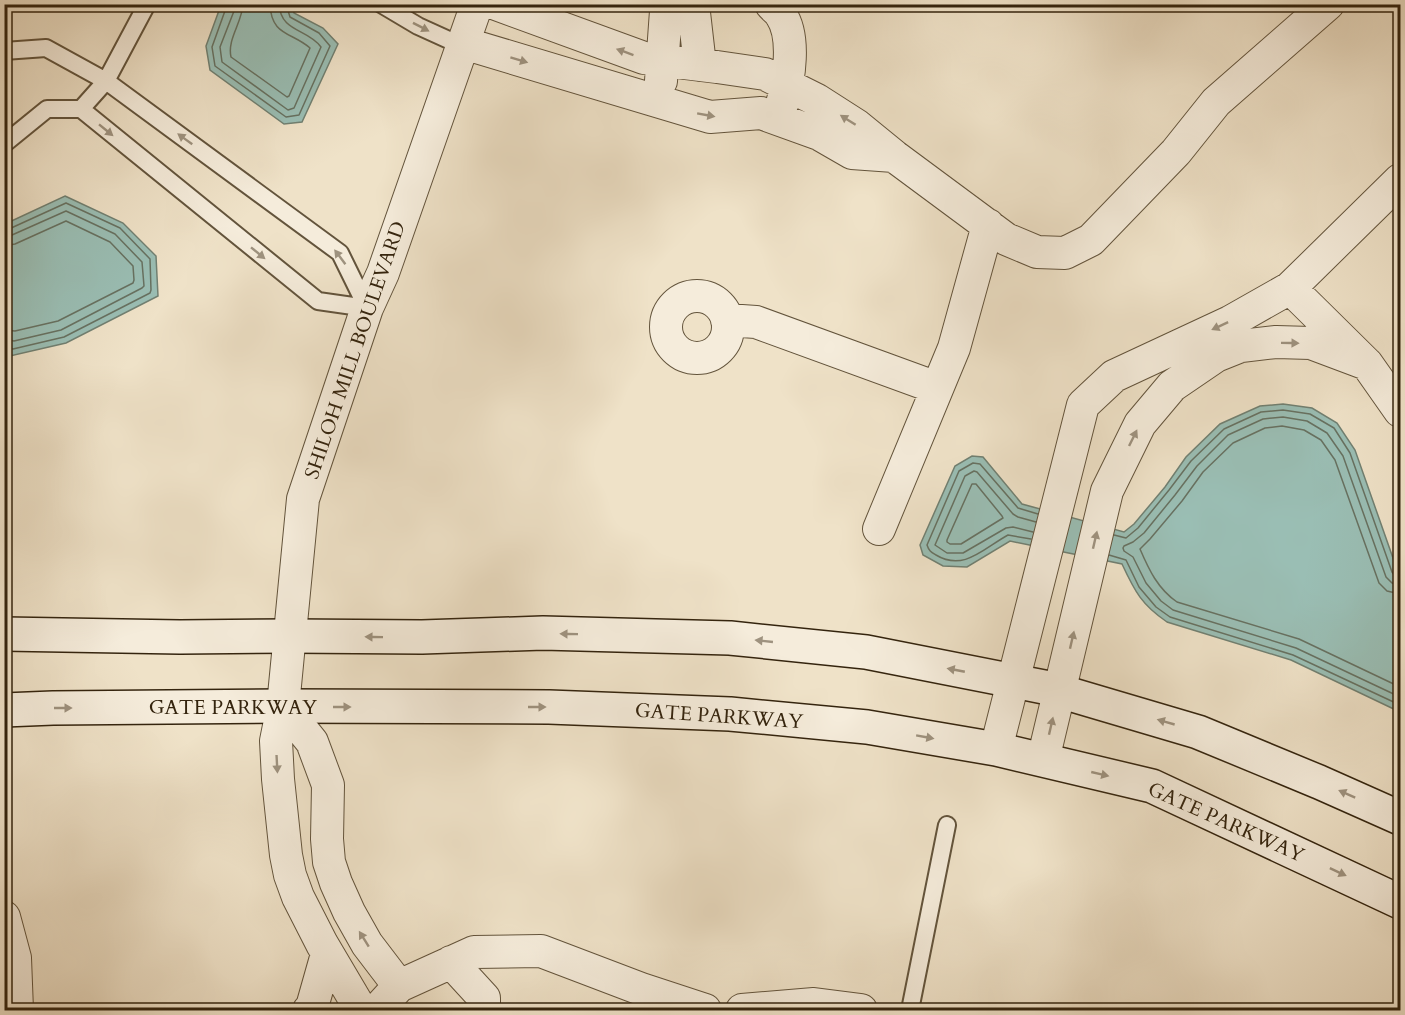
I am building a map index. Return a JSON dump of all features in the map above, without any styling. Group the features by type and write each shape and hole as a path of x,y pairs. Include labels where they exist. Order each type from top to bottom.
{"main road":[{"path":"4,634 422,637 543,633 730,638 866,652 1059,691 1198,732 1401,818"},
{"name":"GATE PARKWAY","path":"4,710 283,706 549,707 730,714 867,727 996,749 1152,786 1401,902"}],"street":[{"name":"SHILOH MILL BOULEVARD","path":"361,1011 327,954 298,897 286,855 276,741 283,706 303,499 367,308 382,273 477,4"},
{"path":"496,4 644,58 765,74 817,100 856,125 1006,239 1037,252 1065,253 1090,240 1176,152 1216,102 1328,4"},
{"path":"660,102 665,4"},
{"path":"693,4 700,65"},
{"path":"771,4 782,15 790,39 787,86 778,119"},
{"path":"463,45 710,117 761,113 819,134 852,153 894,156"},
{"path":"996,749 1083,405 1114,376 1230,322 1290,288 1398,188"},
{"path":"879,529 954,348 988,225"},
{"path":"1290,288 1367,364 1397,399"},
{"path":"727,320 756,322 937,388"},
{"path":"1043,760 1107,490 1140,424 1172,386 1216,356 1240,346 1276,342 1311,343 1367,364"},
{"path":"283,706 312,742 328,785 327,839 329,862 336,884 367,944 399,986"},
{"path":"290,874 329,862"},
{"path":"4,917 15,958 17,1011"},
{"path":"376,1011 399,986 474,952 541,951 705,1011"},
{"path":"309,1011 327,954"},
{"path":"451,962 484,998 484,1011"},
{"path":"742,1011 814,1004 861,1011"}],"lane":[{"path":"81,110 106,81 147,4"},
{"path":"381,4 418,26 463,45"},
{"path":"4,51 46,48 106,81 340,253 367,308"},
{"path":"4,144 47,110 81,110 318,301 367,308"},
{"path":"910,1011 947,825"}],"water":[{"path":"221,5 292,5 294,13 323,28 338,44 302,122 284,124 210,70 206,46"},
{"path":"65,196 123,223 156,256 158,296 66,343 10,356 4,350 5,224"},
{"path":"1283,404 1312,408 1337,423 1355,450 1400,578 1400,712 1291,660 1167,622 1151,610 1140,597 1122,564 1010,541 967,567 943,566 923,555 920,545 955,466 972,456 983,457 1022,504 1124,532 1134,524 1165,487 1186,457 1220,424 1260,406"}]}
